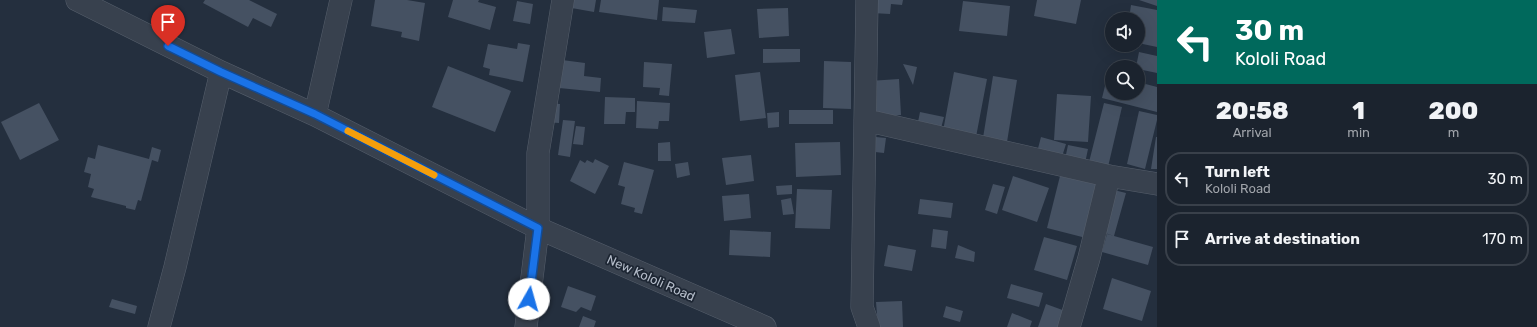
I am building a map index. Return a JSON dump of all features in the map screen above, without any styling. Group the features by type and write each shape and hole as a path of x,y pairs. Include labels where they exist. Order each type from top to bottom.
{"street":[{"name":"New Kololi Road","path":"77,0 221,72 315,114 538,228 765,327"},
{"path":"315,114 341,0"},
{"path":"526,327 538,228 538,153 563,0"},
{"path":"867,0 862,307 869,327"},
{"path":"159,327 175,268 221,72"},
{"path":"865,120 1109,176 1157,184"},
{"path":"1069,327 1090,258 1109,176"}],"building":[{"path":"205,0 249,0 277,14 271,27 253,18 248,27 203,3"},
{"path":"375,0 407,0 425,3 419,41 401,37 402,32 371,26"},
{"path":"453,0 479,0 478,2 496,7 490,30 448,17"},
{"path":"567,0 596,0 594,12 566,7"},
{"path":"601,0 659,0 657,20 599,12"},
{"path":"872,0 903,0 902,5 891,4 890,14 872,13"},
{"path":"1037,0 1081,0 1076,24 1034,16"},
{"path":"1139,0 1157,0 1157,6"},
{"path":"517,1 533,4 530,24 513,21"},
{"path":"963,1 1010,6 1007,36 959,31"},
{"path":"1131,5 1157,10 1157,47 1145,44 1145,12 1130,12"},
{"path":"663,7 697,10 695,23 662,21"},
{"path":"788,8 789,36 759,38 757,9"},
{"path":"731,29 735,54 707,58 704,32"},
{"path":"518,43 530,45 523,82 489,75 490,69 483,67 488,44 517,49"},
{"path":"763,49 800,49 800,62 763,63"},
{"path":"1139,52 1157,56 1157,73 1145,70 1145,60 1137,60"},
{"path":"562,60 585,63 584,76 601,78 600,92 559,88"},
{"path":"824,61 851,62 851,109 823,108"},
{"path":"644,62 672,64 669,96 659,95 660,88 643,87"},
{"path":"903,64 917,67 913,85"},
{"path":"448,66 511,91 495,132 432,107"},
{"path":"760,72 766,118 740,121 735,75"},
{"path":"954,72 987,79 976,137 943,131"},
{"path":"993,76 1017,80 1007,142 983,138"},
{"path":"899,79 901,115 872,117 869,81"},
{"path":"1145,84 1157,87 1157,112 1110,100 1145,100"},
{"path":"1105,86 1105,99 1102,98"},
{"path":"1057,94 1091,96 1088,142 1054,140"},
{"path":"605,97 635,98 635,112 626,112 625,124 604,124"},
{"path":"637,101 670,103 669,121 659,121 658,129 636,128"},
{"path":"39,103 59,140 20,160 1,122"},
{"path":"547,103 560,104 559,123 545,122"},
{"path":"1104,103 1122,107 1108,167 1089,162"},
{"path":"789,110 833,110 833,124 789,124"},
{"path":"1139,111 1157,115 1145,169 1127,164"},
{"path":"779,112 779,127 768,128 767,113"},
{"path":"920,112 944,117 940,132 917,127"},
{"path":"563,120 575,121 570,157 558,155"},
{"path":"576,126 585,127 583,145 573,144"},
{"path":"876,137 886,138 884,153 875,152"},
{"path":"1041,137 1066,144 1060,163 1036,156"},
{"path":"1156,137 1157,169 1151,169"},
{"path":"670,142 671,161 658,161 658,143"},
{"path":"840,142 841,175 796,177 795,143"},
{"path":"98,145 149,159 152,147 161,150 158,162 152,160 141,201 138,200 135,210 126,208 126,206 91,197 94,189 88,187 91,174 84,172 88,157 95,159"},
{"path":"1068,145 1088,149 1084,168 1064,164"},
{"path":"751,155 754,181 726,185 722,158"},
{"path":"595,159 609,166 595,194 570,181 580,160 585,163 587,160 593,163"},
{"path":"624,162 654,170 642,214 634,212 635,208 621,204 625,187 618,185"},
{"path":"688,162 690,175 677,178 675,164"},
{"path":"1061,172 1104,183 1090,239 1047,228"},
{"path":"1013,176 1049,188 1037,222 1002,210"},
{"path":"993,184 1005,187 997,214 985,210"},
{"path":"792,185 792,194 777,195 776,186"},
{"path":"797,189 832,190 830,229 795,228"},
{"path":"1114,190 1126,193 1114,236 1102,232"},
{"path":"749,194 751,218 724,221 722,196"},
{"path":"791,198 794,214 783,215 781,200"},
{"path":"920,199 953,203 951,218 918,214"},
{"path":"933,229 948,231 946,249 931,247"},
{"path":"730,230 771,232 770,257 729,255"},
{"path":"1107,234 1153,247 1148,265 1102,252"},
{"path":"1044,237 1077,246 1067,280 1034,270"},
{"path":"888,245 916,250 912,271 884,266"},
{"path":"958,245 975,252 974,262 955,258"},
{"path":"1112,278 1151,291 1142,321 1103,309"},
{"path":"1011,284 1043,293 1039,307 1007,298"},
{"path":"568,286 596,296 591,311 581,307 576,312 561,307"},
{"path":"112,299 137,306 135,314 109,307"},
{"path":"902,301 903,327 878,327 876,302"},
{"path":"1046,304 1068,312 1063,327 1038,327"},
{"path":"946,306 963,311 960,322 943,317"},
{"path":"1012,313 1032,321 1030,327 1007,327"},
{"path":"583,316 596,321 594,327 579,327"}],"slow traffic":[{"path":"348,131 434,175"}],"route":[{"path":"168,46 221,72 315,114 538,228 529,299"}]}
